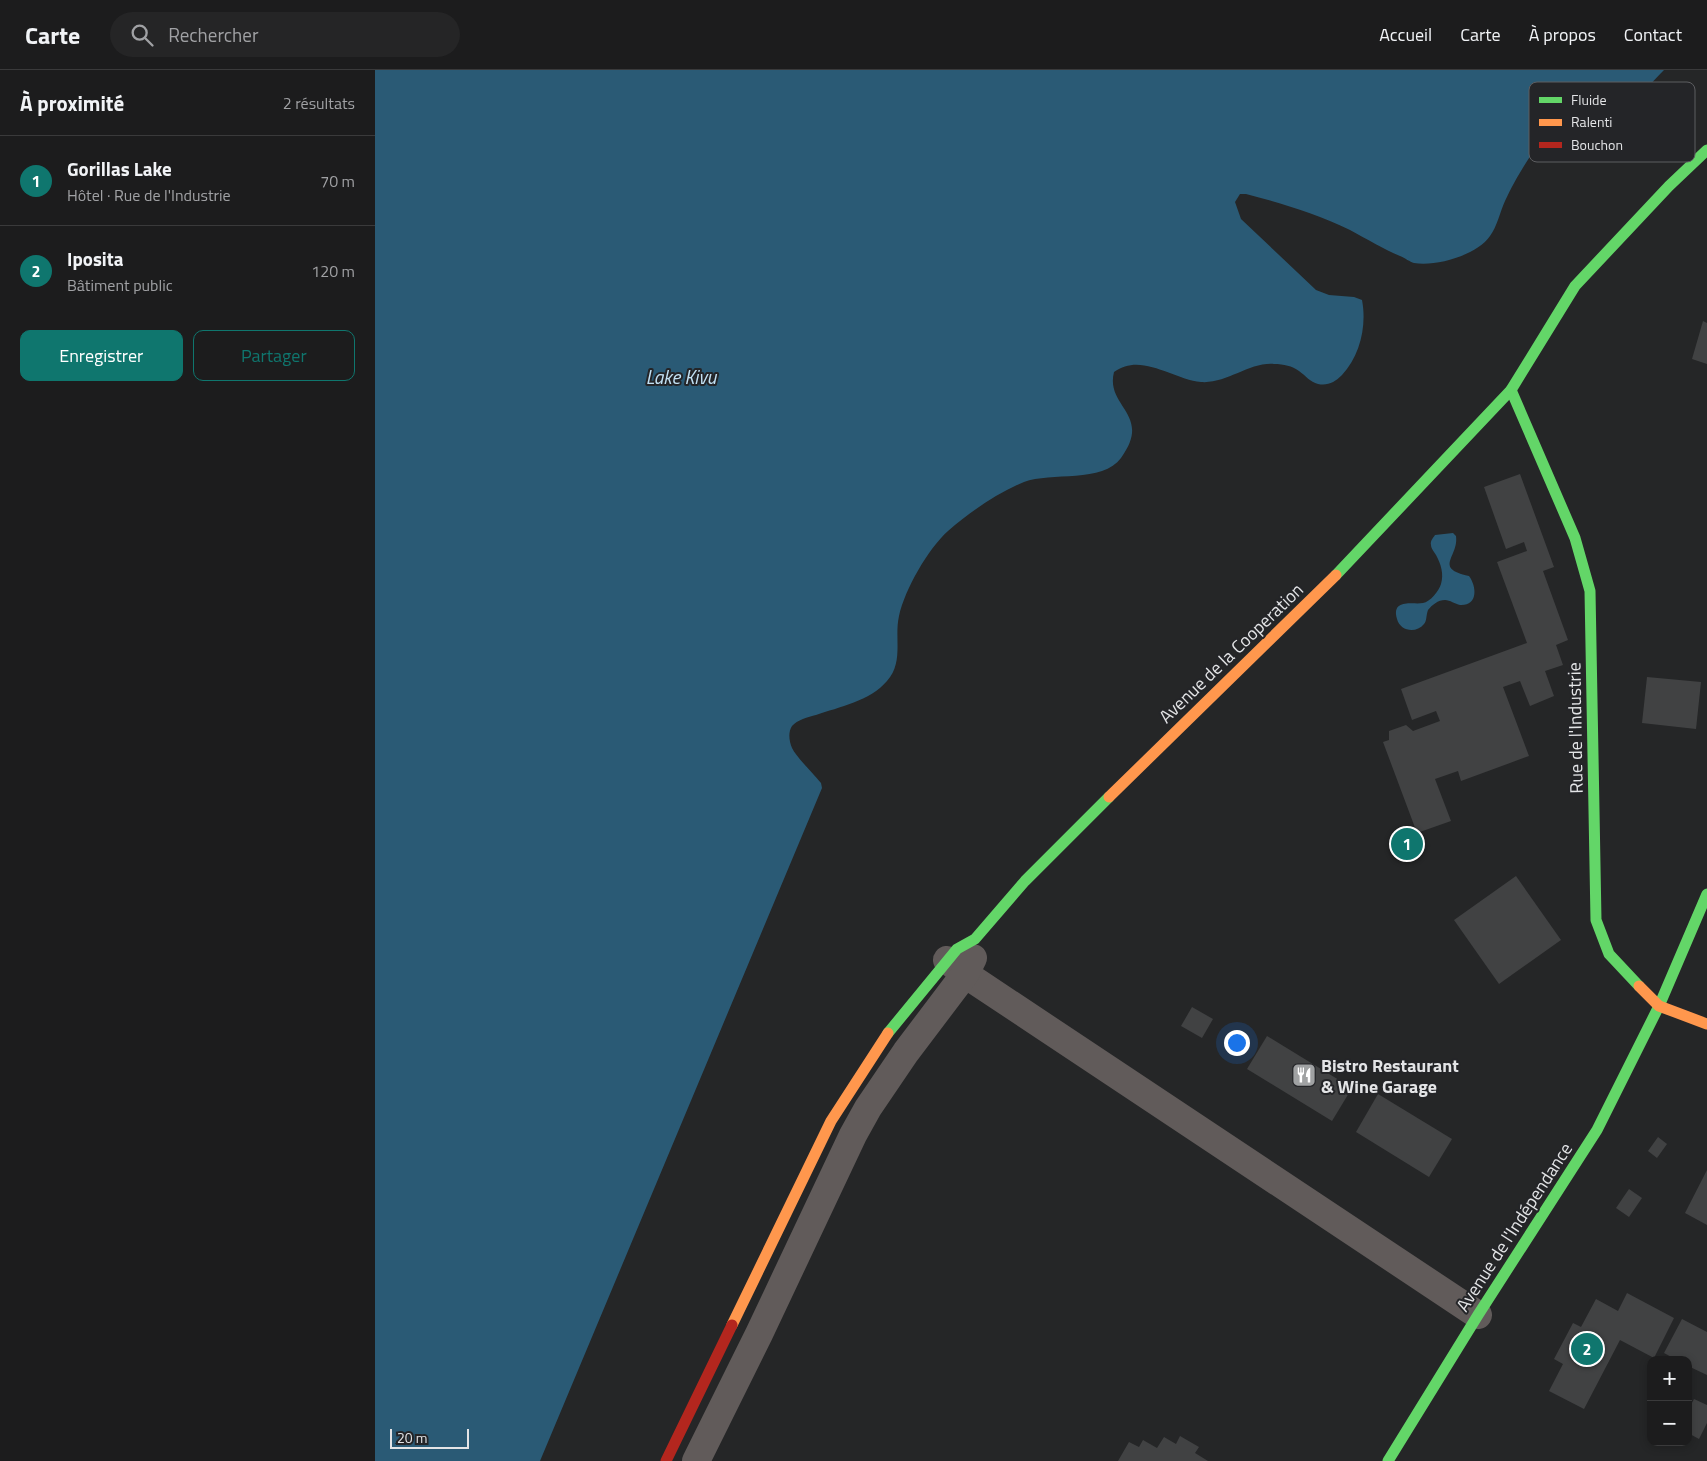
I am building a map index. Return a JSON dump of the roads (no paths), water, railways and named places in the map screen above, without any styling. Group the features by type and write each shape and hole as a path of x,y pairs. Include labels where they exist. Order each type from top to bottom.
{"main road":[{"name":"Avenue de la Cooperation","path":"1695,161 1707,150"},
{"name":"Avenue de la Cooperation","path":"975,939 1025,881 1156,749 1321,591 1511,390 1575,286 1669,186 1694,162"},
{"name":"Rue de l'Industrie","path":"1511,390 1575,538 1590,591 1596,920 1609,954 1659,1006 1707,1024"},
{"name":"Avenue de l'Indépendance","path":"1388,1461 1478,1315 1597,1130 1659,1006 1707,894"},
{"path":"665,1461 734,1320 842,1128"}],"street":[{"path":"696,1461 759,1334 842,1128 869,1108 895,1044 956,967 972,962 975,939"},
{"path":"956,967 1478,1315"},
{"path":"734,1320 759,1334"}],"water":[{"name":"Lake Kivu","path":"375,70 1664,70 1652,82 1529,82 1529,159 1505,201 1497,224 1490,236 1476,249 1455,258 1433,263 1414,263 1325,219 1272,201 1240,194 1235,202 1241,219 1316,290 1329,295 1354,297 1362,300 1364,320 1361,340 1358,350 1348,367 1337,380 1331,383 1318,384 1299,371 1281,364 1256,366 1211,382 1190,380 1146,366 1124,367 1114,372 1113,384 1130,421 1132,431 1130,443 1121,458 1113,466 1090,474 1035,479 1014,486 965,517 940,539 918,570 906,594 899,616 897,658 892,674 887,681 872,694 844,706 803,719 791,728 789,737 794,752 821,783 822,788 540,1461 375,1461"},
{"path":"1453,533 1456,536 1456,543 1450,565 1452,569 1469,576 1472,580 1473,599 1466,604 1460,605 1442,600 1428,610 1426,621 1421,627 1409,630 1401,626 1396,612 1400,605 1426,602 1440,587 1442,573 1439,562 1431,547 1431,542 1435,535"}],"place":[{"name":"Gorillas Lake","path":"1407,844"},
{"name":"Bistro Restaurant & Wine Garage","path":"1304,1075"},
{"name":"Iposita","path":"1587,1349"}]}
